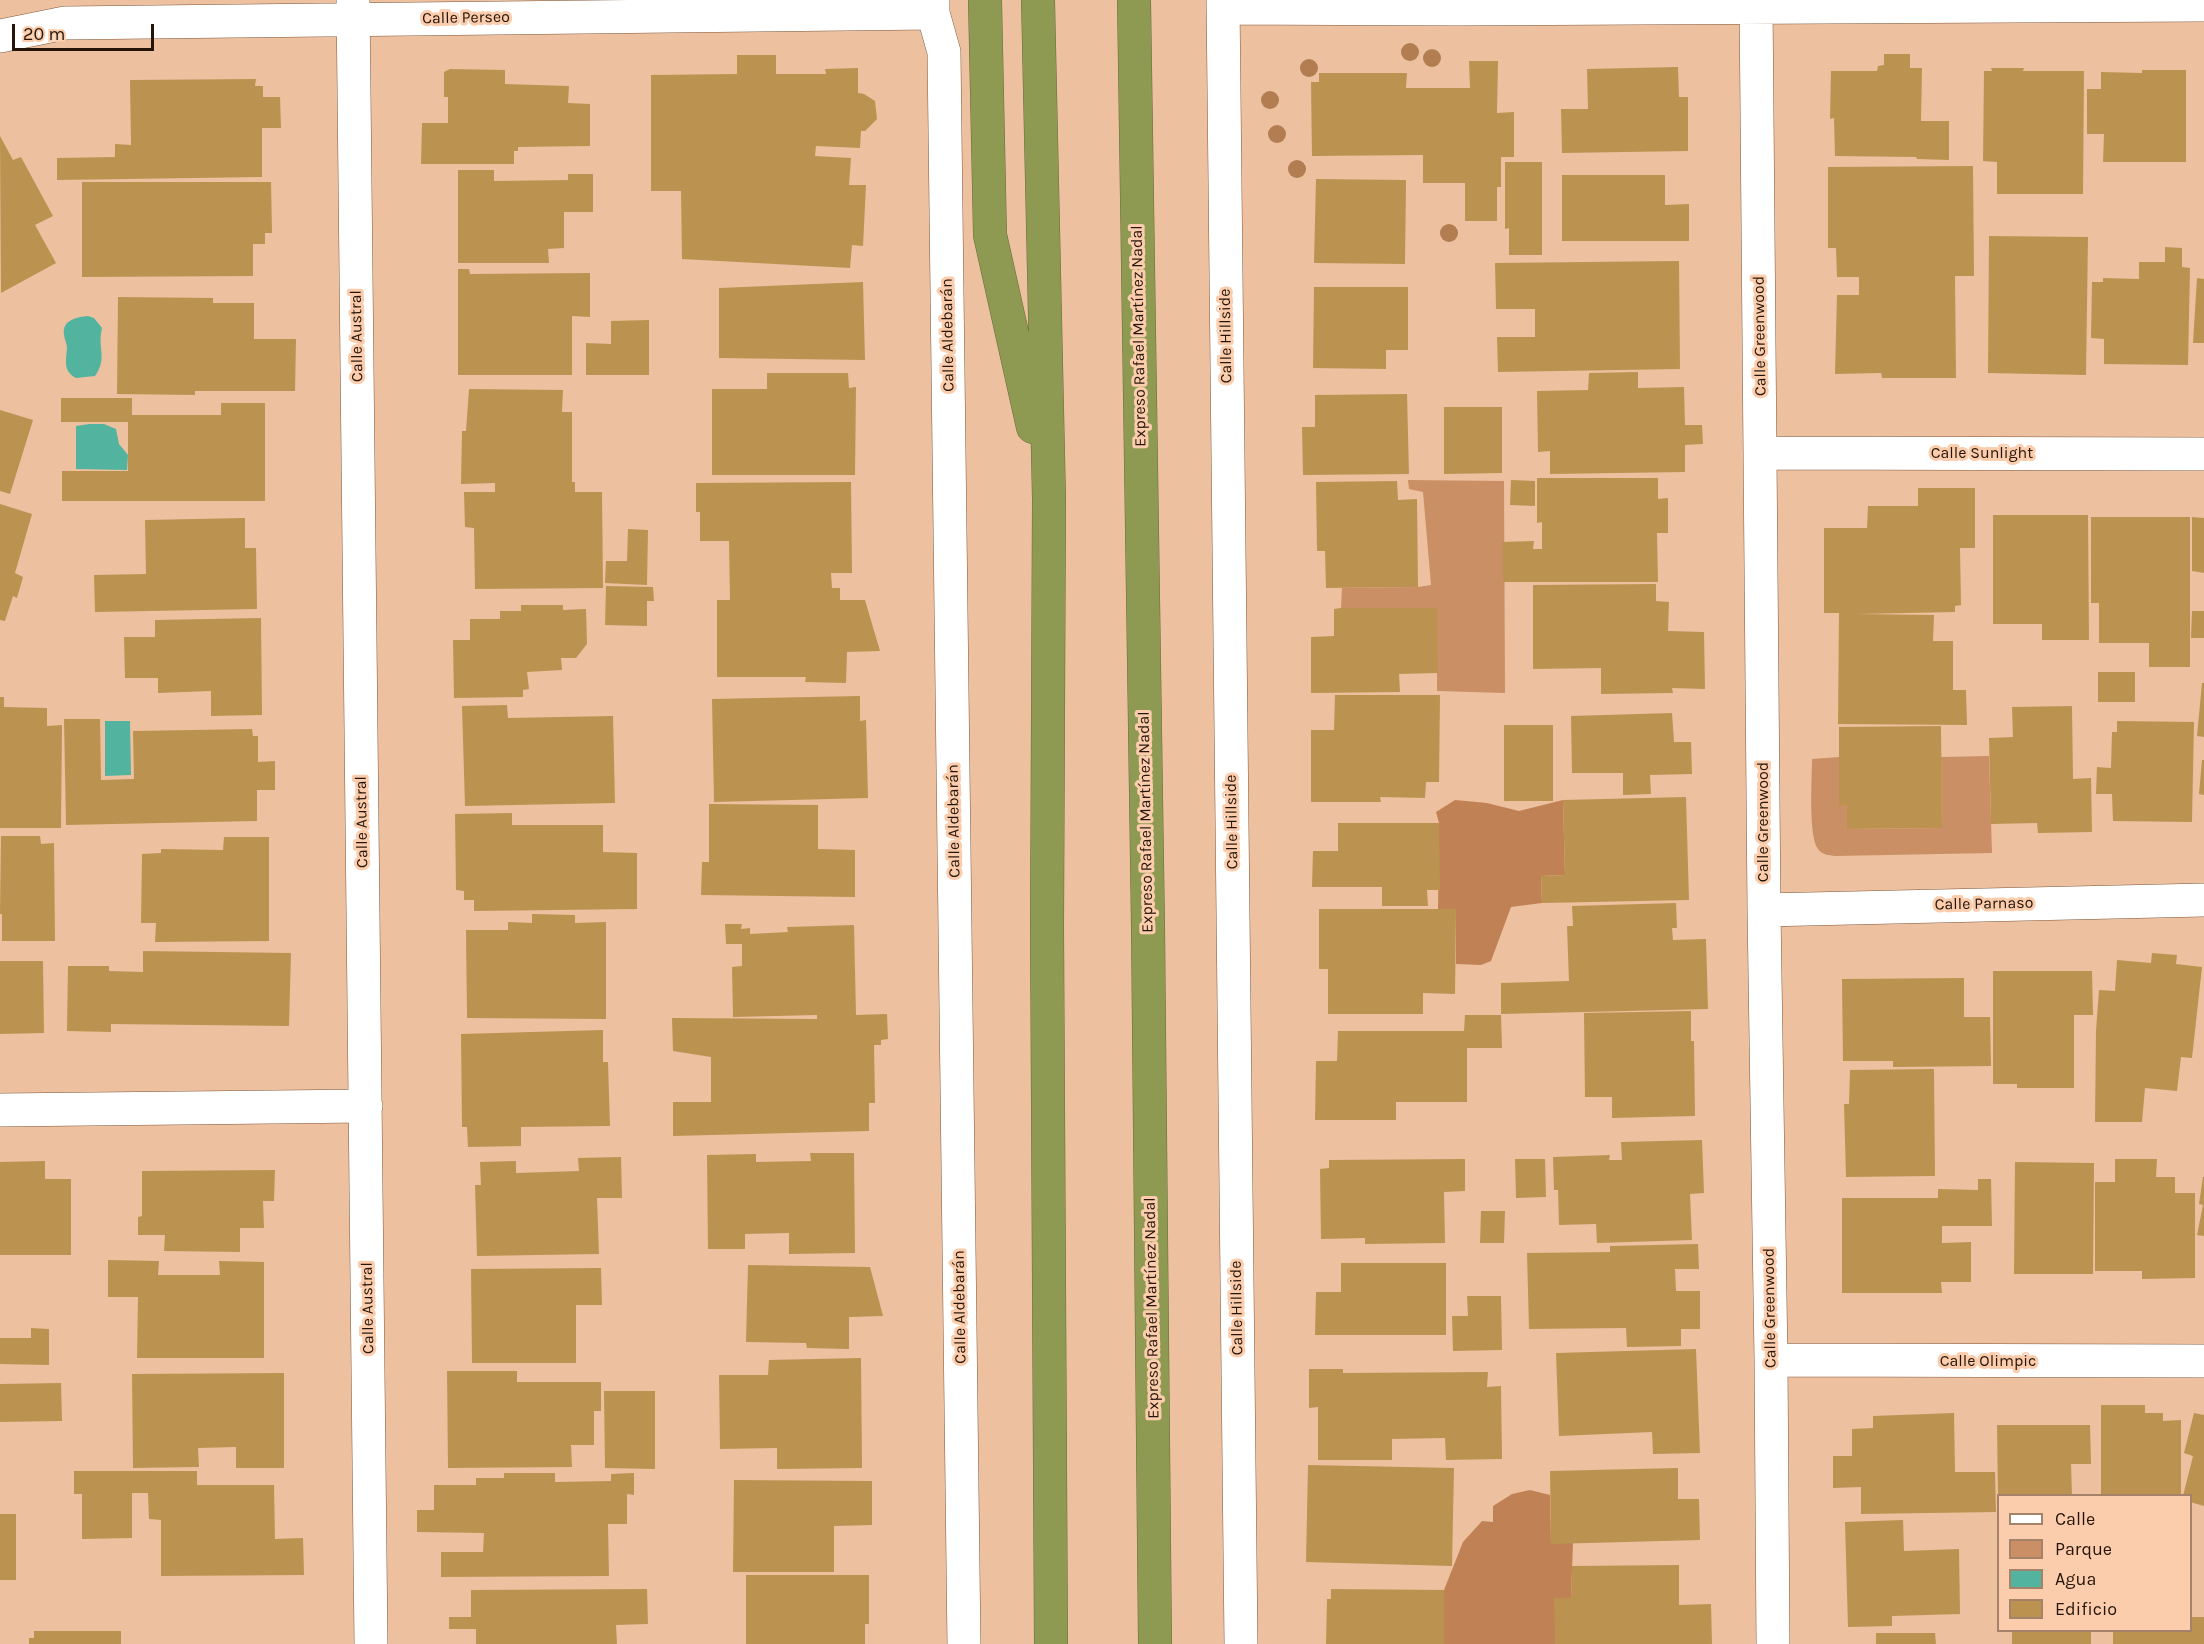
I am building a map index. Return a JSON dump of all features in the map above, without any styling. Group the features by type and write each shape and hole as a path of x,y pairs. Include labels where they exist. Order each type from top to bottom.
{"highway":[{"path":"984,0 990,236 1049,499"},
{"path":"1038,0 1049,499 1047,926 1051,1644"},
{"name":"Expreso Rafael Martínez Nadal","path":"1134,0 1148,926 1155,1644"}],"street":[{"path":"1223,4 1466,9 1756,4 2204,5"},
{"name":"Calle Hillside","path":"1223,4 1241,1644"},
{"name":"Calle Greenwood","path":"1756,4 1773,1644"},
{"name":"Calle Perseo","path":"0,36 65,23 353,10 933,7"},
{"name":"Calle Aldebarán","path":"933,7 944,52 964,1644"},
{"name":"Calle Austral","path":"353,10 372,1644"},
{"name":"Calle Sunlight","path":"1761,453 2204,453"},
{"name":"Calle Parnaso","path":"1764,910 2204,900"},
{"path":"0,1110 366,1106"},
{"name":"Calle Olimpic","path":"1771,1360 2204,1361"}],"green space":[{"path":"1408,480 1504,481 1505,693 1437,691 1437,608 1341,608 1342,588 1431,585 1423,492 1409,489"},
{"path":"1989,756 1992,853 1835,856 1824,854 1818,849 1812,820 1812,759 1839,757 1839,805 1847,805 1847,829 1942,828 1941,757"}],"shaded area":[{"path":"1455,800 1487,803 1519,811 1563,800 1565,875 1541,876 1542,903 1511,907 1491,961 1481,965 1456,964 1456,910 1438,909 1439,823 1436,812"},
{"path":"1530,1490 1550,1495 1551,1543 1573,1543 1571,1598 1555,1644 1444,1644 1444,1590 1463,1542 1482,1521 1493,1522 1493,1506 1512,1494"}],"water":[{"path":"88,316 94,318 102,328 101,364 95,376 76,378 66,366 67,348 64,329 71,320"},
{"path":"104,424 116,429 119,444 128,455 127,470 76,469 76,426"},
{"path":"105,721 130,721 131,775 105,776"}],"building":[{"path":"1884,54 1910,54 1910,68 1922,68 1921,121 1949,121 1949,160 1917,159 1916,157 1835,156 1834,118 1830,119 1831,71 1877,71 1878,66 1884,65"},
{"path":"737,55 776,55 776,74 826,74 825,69 858,68 858,93 875,101 877,119 865,131 861,131 860,148 816,146 815,156 851,158 849,185 866,185 863,246 852,245 850,268 682,259 681,191 651,191 651,75 737,74"},
{"path":"1469,61 1498,61 1497,113 1514,112 1514,157 1501,157 1501,187 1497,187 1497,221 1465,221 1465,183 1423,183 1423,155 1312,156 1311,82 1319,82 1319,73 1407,73 1406,88 1470,88"},
{"path":"1678,67 1679,97 1688,97 1688,151 1562,153 1561,109 1588,109 1587,69"},
{"path":"1991,68 2024,68 2023,71 2084,71 2083,194 1997,194 1997,162 1983,161 1984,71 1992,71"},
{"path":"450,69 505,70 505,84 569,86 568,103 590,104 590,146 518,147 518,151 514,151 514,164 421,164 422,123 448,123 448,97 444,97 444,72"},
{"path":"2142,70 2186,70 2186,162 2103,162 2104,134 2087,134 2087,89 2101,89 2101,72 2142,73"},
{"path":"256,79 255,86 263,86 263,97 280,97 281,128 262,128 262,177 57,180 57,158 115,157 115,144 131,145 130,80"},
{"path":"0,136 13,160 21,157 53,216 35,225 56,263 1,293"},
{"path":"1505,162 1542,162 1542,255 1509,255 1509,228 1505,229"},
{"path":"1973,166 1974,276 1955,276 1956,378 1882,378 1881,373 1835,374 1837,295 1859,295 1859,277 1837,277 1836,248 1828,248 1828,167"},
{"path":"458,170 494,170 494,181 568,180 568,174 593,174 593,212 564,212 564,248 548,249 549,263 458,263"},
{"path":"1562,175 1665,175 1665,205 1689,204 1689,241 1562,241"},
{"path":"1316,179 1406,180 1405,264 1314,263"},
{"path":"82,182 271,182 272,233 265,233 265,244 253,244 253,276 82,277"},
{"path":"1989,236 2088,237 2086,375 1988,373"},
{"path":"2165,247 2182,248 2182,267 2190,268 2188,365 2104,364 2104,339 2091,338 2092,282 2103,282 2103,278 2139,279 2139,262 2165,262"},
{"path":"1679,261 1680,369 1498,372 1497,337 1535,337 1535,309 1496,309 1495,263"},
{"path":"458,269 469,269 470,274 590,273 590,317 572,316 572,375 458,375"},
{"path":"2197,278 2204,279 2204,343 2193,343"},
{"path":"863,282 865,360 719,358 719,288"},
{"path":"1314,287 1408,287 1408,350 1386,350 1386,369 1313,368"},
{"path":"118,297 213,298 213,303 254,303 254,339 296,339 295,391 195,391 195,395 117,394"},
{"path":"649,320 649,375 586,375 586,343 611,344 611,321"},
{"path":"1638,372 1638,388 1684,387 1685,425 1702,425 1703,444 1685,445 1685,472 1550,474 1550,451 1538,452 1537,391 1588,390 1589,373"},
{"path":"767,373 848,373 849,388 856,387 855,475 712,475 712,389 767,389"},
{"path":"469,389 563,390 562,412 572,412 572,482 575,482 575,492 602,492 603,588 475,589 474,528 465,527 464,492 495,492 495,483 461,484 462,431 466,431"},
{"path":"1407,394 1409,474 1303,475 1302,427 1315,427 1315,395"},
{"path":"61,398 132,398 132,415 221,415 221,403 265,403 265,501 62,501 62,471 128,471 128,422 61,422"},
{"path":"1444,407 1502,407 1502,473 1444,474"},
{"path":"0,410 33,420 10,494 0,491"},
{"path":"1537,478 1658,478 1658,499 1668,498 1668,533 1657,533 1658,582 1503,582 1502,542 1534,541 1533,549 1542,549 1542,522 1537,523"},
{"path":"1511,480 1535,481 1535,506 1510,505"},
{"path":"1397,481 1398,500 1417,499 1418,587 1326,588 1325,551 1317,551 1316,482"},
{"path":"851,482 852,573 831,573 832,588 840,588 840,600 865,600 880,651 847,652 846,683 805,682 806,677 717,677 717,600 730,600 729,541 700,541 700,512 696,512 696,483"},
{"path":"1918,488 1975,488 1975,548 1960,548 1961,605 1955,606 1955,612 1857,614 1934,615 1933,641 1953,641 1953,690 1966,690 1967,725 1838,724 1839,613 1824,613 1824,528 1867,528 1868,506 1918,506"},
{"path":"0,504 32,514 15,573 23,577 17,598 13,596 5,621 0,620"},
{"path":"1993,515 2088,515 2089,640 2042,640 2042,624 1993,624"},
{"path":"2091,517 2190,517 2190,667 2149,667 2149,643 2099,643 2099,603 2091,603"},
{"path":"2192,517 2204,518 2204,573 2192,571"},
{"path":"245,518 245,548 256,548 257,609 95,612 94,575 146,574 145,520"},
{"path":"628,529 648,530 647,585 605,583 606,561 627,561"},
{"path":"1656,584 1656,601 1669,602 1668,631 1704,632 1705,689 1672,688 1673,693 1601,694 1601,668 1533,669 1533,585"},
{"path":"606,586 653,587 654,601 647,601 647,626 605,625"},
{"path":"521,605 563,605 563,610 586,609 587,644 576,658 561,658 562,670 527,672 529,689 523,690 523,697 454,698 453,640 470,640 470,619 500,619 500,611 521,611"},
{"path":"1437,608 1438,673 1399,674 1400,692 1311,693 1311,637 1334,636 1334,609"},
{"path":"2192,611 2204,611 2204,638 2191,638"},
{"path":"261,618 262,715 211,716 211,691 158,693 158,678 125,678 124,637 155,637 155,620"},
{"path":"2098,672 2135,672 2135,702 2098,702"},
{"path":"2202,683 2204,683 2204,737 2197,736"},
{"path":"1335,695 1440,695 1439,782 1426,782 1425,798 1380,797 1381,802 1311,802 1311,730 1334,730"},
{"path":"860,696 860,721 866,720 868,798 714,802 712,699"},
{"path":"0,697 4,697 4,707 47,708 47,726 62,725 61,828 0,828"},
{"path":"507,705 508,718 613,716 615,803 465,806 462,706"},
{"path":"2072,706 2073,779 2091,778 2092,832 2038,833 2037,823 1991,824 1989,738 2013,737 2012,707"},
{"path":"1672,713 1674,742 1691,742 1692,774 1650,775 1651,794 1623,795 1623,773 1572,773 1571,716"},
{"path":"64,719 100,719 101,780 134,779 133,731 252,729 253,736 258,736 258,762 275,761 275,790 257,790 257,821 66,825"},
{"path":"2117,721 2194,722 2192,822 2113,821 2112,794 2096,794 2097,767 2111,768 2112,732 2117,732"},
{"path":"1504,725 1553,725 1553,801 1504,801"},
{"path":"1941,726 1942,828 1847,829 1847,805 1839,806 1839,727"},
{"path":"2202,760 2204,760 2204,795 2199,794"},
{"path":"1686,797 1689,900 1542,903 1541,876 1565,875 1563,800"},
{"path":"709,804 818,805 818,849 855,850 855,897 701,895 702,862 709,862"},
{"path":"512,813 512,825 603,825 603,852 637,853 637,909 474,911 474,900 464,900 464,891 456,890 455,814"},
{"path":"1338,823 1439,823 1440,890 1427,890 1428,906 1382,906 1382,887 1312,887 1313,851 1338,851"},
{"path":"1,836 40,836 41,844 54,843 55,941 2,941"},
{"path":"224,837 269,837 269,941 155,942 156,923 141,923 142,854 161,853 161,849 223,850"},
{"path":"1676,903 1677,928 1672,928 1673,940 1706,939 1708,1009 1501,1014 1501,983 1569,981 1567,926 1573,926 1572,906"},
{"path":"1319,909 1456,909 1455,994 1423,993 1423,1014 1328,1014 1328,969 1319,969"},
{"path":"532,914 575,915 575,923 606,922 606,1019 467,1018 466,930 508,930 508,922 532,923"},
{"path":"725,924 742,924 741,929 750,928 750,934 788,932 787,927 854,925 856,1015 887,1014 888,1039 881,1040 881,1045 874,1045 875,1103 869,1103 869,1131 673,1136 673,1102 711,1102 711,1057 673,1051 672,1018 817,1019 817,1015 733,1017 732,967 742,966 742,944 726,944"},
{"path":"143,951 291,953 289,1026 111,1024 111,1032 67,1031 68,966 109,966 109,971 143,972"},
{"path":"2152,953 2177,955 2176,964 2202,967 2192,1058 2181,1057 2177,1091 2145,1088 2142,1122 2095,1122 2099,990 2115,991 2117,960 2151,963"},
{"path":"0,961 43,961 44,1033 0,1034"},
{"path":"1993,971 2092,971 2093,1015 2074,1015 2074,1088 2017,1088 2017,1084 1993,1084"},
{"path":"1964,978 1964,1017 1990,1017 1991,1066 1893,1067 1893,1061 1843,1061 1842,979"},
{"path":"1691,1011 1691,1041 1694,1041 1695,1116 1612,1118 1612,1097 1585,1097 1584,1013"},
{"path":"1465,1015 1501,1015 1502,1048 1467,1048 1467,1102 1396,1102 1396,1120 1315,1120 1316,1061 1337,1061 1338,1031 1464,1031"},
{"path":"603,1030 603,1062 608,1062 610,1126 521,1127 521,1146 468,1147 467,1127 462,1127 461,1034"},
{"path":"1934,1069 1935,1176 1846,1177 1844,1104 1849,1104 1850,1070"},
{"path":"1702,1140 1704,1193 1690,1194 1692,1240 1597,1243 1596,1224 1559,1225 1558,1190 1554,1190 1553,1157 1610,1155 1609,1160 1622,1160 1621,1142"},
{"path":"810,1153 854,1153 855,1253 789,1254 789,1233 745,1234 745,1249 708,1249 707,1155 756,1154 756,1162 811,1161"},
{"path":"621,1157 622,1198 597,1198 599,1254 477,1256 475,1185 481,1185 480,1162 516,1161 516,1173 579,1171 578,1158"},
{"path":"1465,1159 1465,1191 1444,1192 1445,1243 1365,1244 1365,1238 1321,1239 1320,1169 1329,1168 1329,1160"},
{"path":"1515,1159 1545,1159 1546,1197 1516,1198"},
{"path":"2115,1159 2157,1159 2156,1177 2175,1177 2175,1193 2195,1193 2195,1278 2142,1279 2142,1271 2095,1271 2095,1182 2115,1182"},
{"path":"45,1161 45,1179 71,1179 71,1255 0,1255 0,1162"},
{"path":"2015,1162 2094,1163 2093,1274 2014,1274"},
{"path":"275,1170 274,1201 263,1201 264,1228 240,1228 240,1252 164,1251 165,1235 138,1235 138,1217 142,1216 142,1171"},
{"path":"2203,1177 2204,1236 2197,1235 2203,1205 2199,1204"},
{"path":"1978,1179 1991,1179 1992,1226 1942,1226 1942,1243 1971,1242 1971,1282 1941,1282 1942,1293 1842,1293 1842,1198 1938,1198 1938,1189 1978,1190"},
{"path":"1481,1211 1505,1211 1504,1243 1480,1243"},
{"path":"1698,1244 1699,1269 1675,1269 1676,1291 1700,1291 1700,1329 1681,1329 1681,1346 1627,1347 1626,1328 1529,1329 1527,1253 1610,1252 1610,1246"},
{"path":"108,1260 159,1261 158,1275 220,1275 219,1261 264,1262 264,1358 137,1358 138,1297 108,1297"},
{"path":"1341,1263 1446,1263 1446,1335 1315,1335 1316,1292 1341,1292"},
{"path":"748,1265 870,1267 883,1316 849,1317 849,1349 807,1348 806,1343 746,1342"},
{"path":"601,1268 602,1305 576,1305 576,1363 472,1363 471,1269"},
{"path":"1467,1296 1501,1296 1502,1350 1453,1351 1452,1316 1468,1316"},
{"path":"31,1328 49,1329 49,1365 0,1364 0,1338 31,1338"},
{"path":"1696,1349 1700,1453 1653,1454 1652,1432 1559,1436 1556,1353"},
{"path":"861,1358 862,1468 777,1469 777,1448 720,1449 719,1375 768,1375 769,1360"},
{"path":"1309,1369 1343,1369 1343,1373 1488,1372 1487,1387 1501,1386 1502,1459 1446,1460 1445,1438 1392,1439 1392,1460 1318,1460 1318,1407 1309,1408"},
{"path":"447,1371 517,1371 517,1382 601,1382 601,1411 594,1411 594,1445 571,1445 572,1467 448,1468"},
{"path":"284,1373 284,1468 236,1468 236,1447 198,1448 199,1467 133,1468 132,1374"},
{"path":"61,1383 62,1421 0,1422 0,1384"},
{"path":"604,1391 655,1391 655,1469 605,1468"},
{"path":"2101,1405 2145,1405 2145,1413 2163,1413 2163,1421 2181,1420 2181,1494 2101,1494"},
{"path":"1954,1413 1955,1472 1995,1472 1996,1512 1861,1514 1861,1487 1833,1488 1833,1456 1852,1456 1852,1429 1873,1428 1873,1416"},
{"path":"2194,1413 2204,1415 2204,1506 2192,1503 2192,1494 2184,1494 2193,1456 2184,1453"},
{"path":"1997,1425 2090,1425 2091,1464 2071,1464 2072,1494 1998,1494"},
{"path":"1308,1465 1454,1468 1452,1566 1306,1562"},
{"path":"1678,1468 1678,1499 1699,1499 1700,1540 1551,1544 1550,1471"},
{"path":"74,1471 197,1471 197,1485 274,1485 275,1539 303,1538 304,1575 161,1576 161,1520 149,1519 148,1493 132,1493 132,1538 82,1539 82,1494 74,1494"},
{"path":"504,1473 555,1473 555,1482 611,1481 611,1474 634,1473 634,1495 627,1494 627,1524 608,1524 609,1576 441,1577 441,1552 483,1552 484,1533 417,1532 417,1510 434,1510 434,1485 476,1485 476,1478 504,1478"},
{"path":"734,1480 872,1481 872,1525 834,1526 834,1572 733,1572"},
{"path":"0,1514 16,1514 16,1580 0,1580"},
{"path":"1903,1520 1904,1551 1959,1549 1960,1614 1892,1616 1892,1626 1848,1627 1845,1522"},
{"path":"1679,1565 1679,1605 1711,1604 1712,1644 1555,1644 1554,1598 1571,1598 1572,1566"},
{"path":"746,1575 869,1575 869,1624 865,1624 865,1644 746,1644"},
{"path":"647,1589 648,1624 616,1625 617,1644 476,1644 476,1629 449,1629 449,1617 471,1617 471,1590"},
{"path":"1331,1589 1444,1590 1444,1644 1326,1644 1327,1599 1331,1599"},
{"path":"2192,1617 2204,1617 2204,1644 2113,1644 2113,1632 2192,1632"},
{"path":"34,1631 121,1631 121,1644 29,1644 29,1638 34,1638"},
{"path":"2012,1632 2091,1632 2091,1644 2012,1644"},
{"path":"1876,1633 1935,1633 1936,1644 1876,1644"}]}
